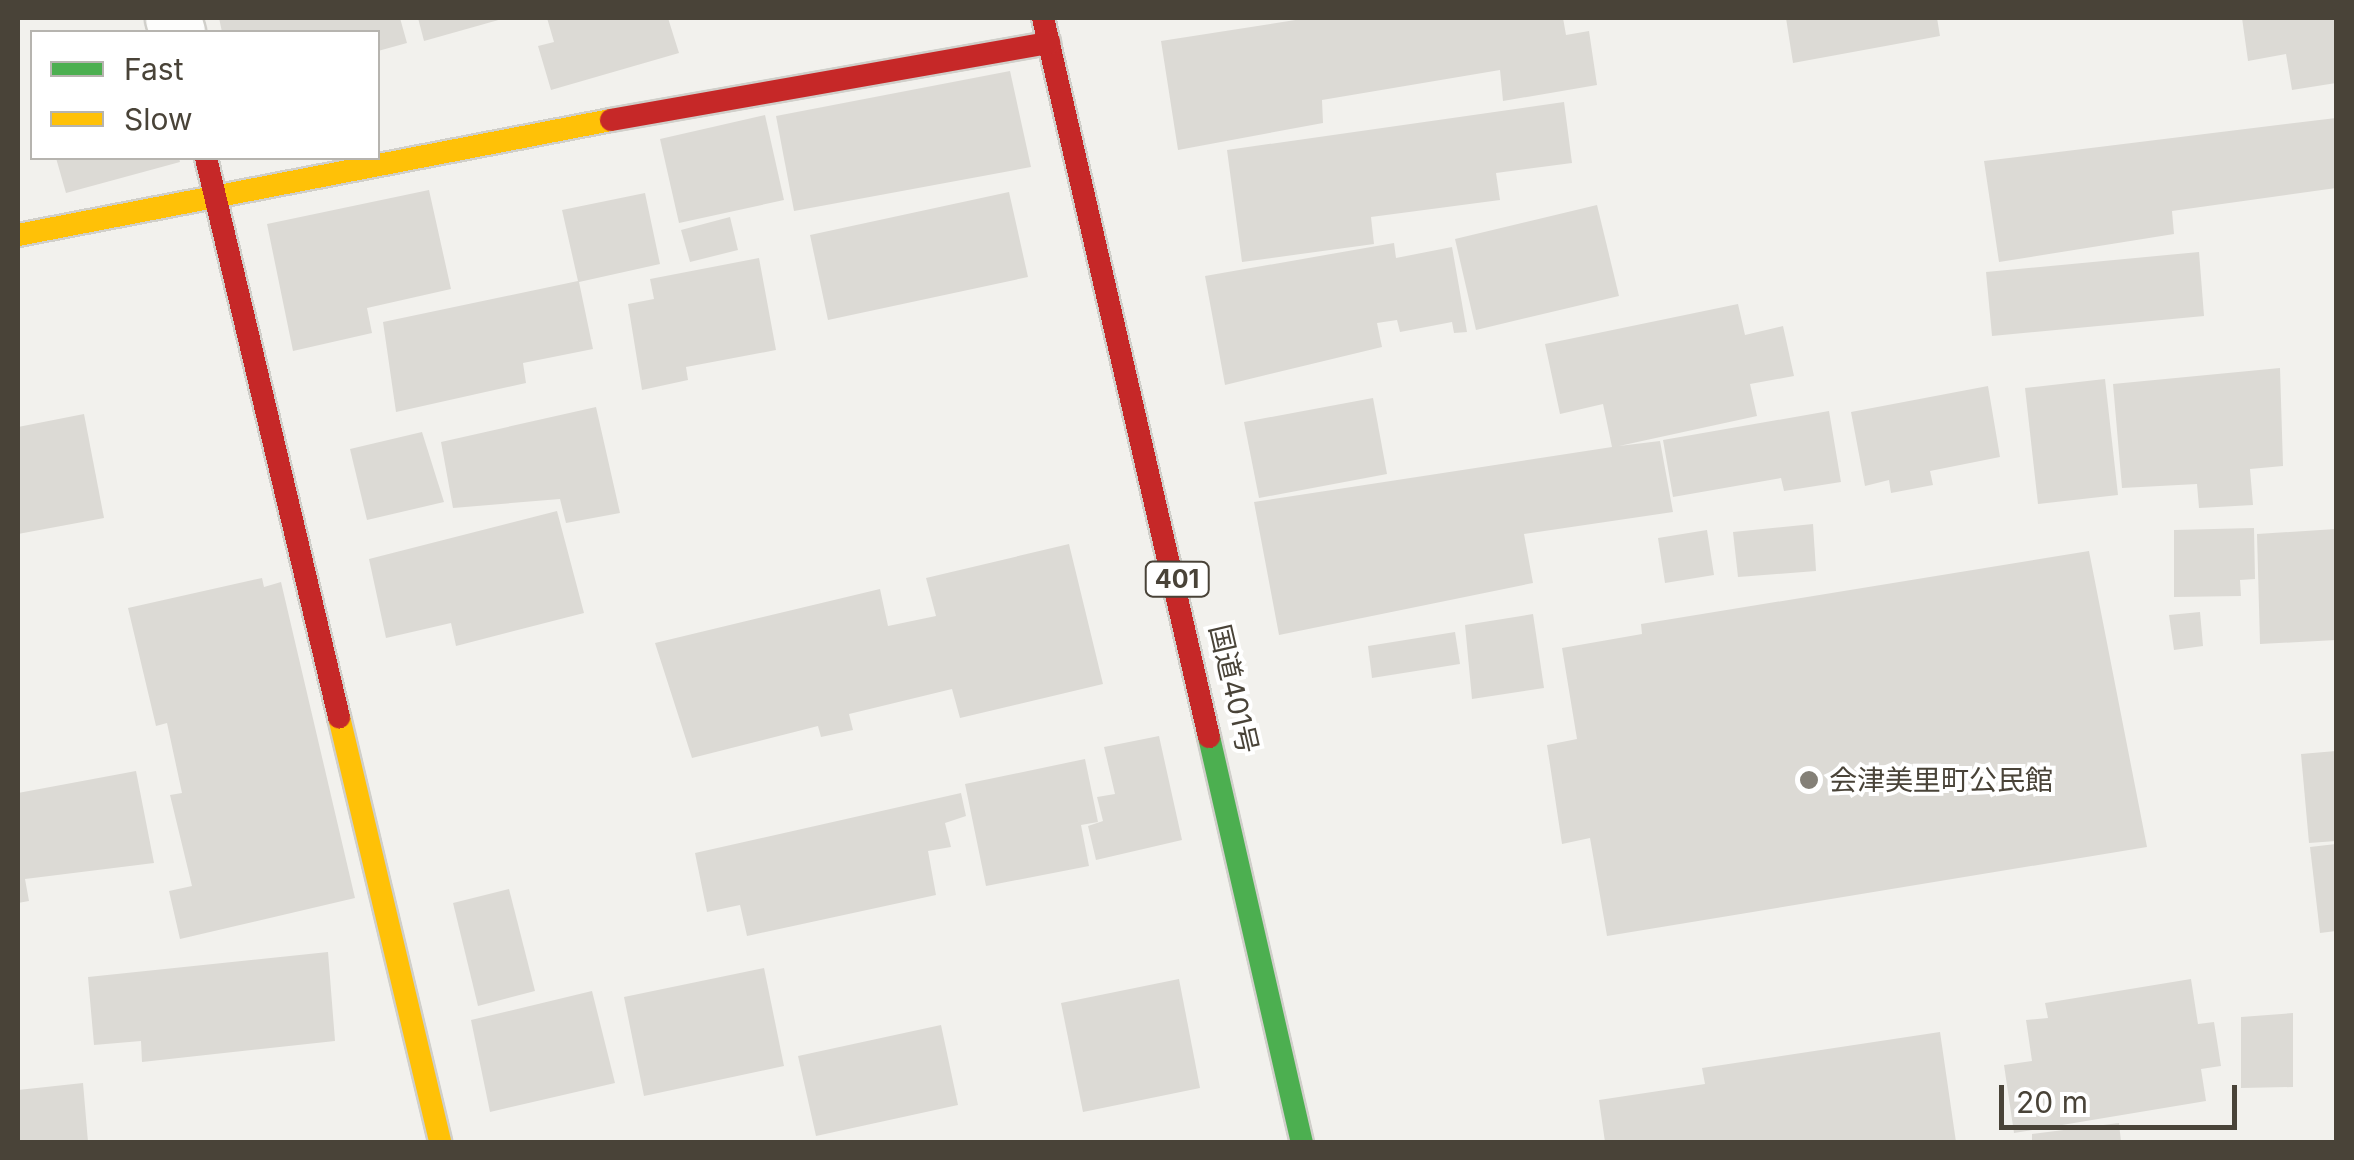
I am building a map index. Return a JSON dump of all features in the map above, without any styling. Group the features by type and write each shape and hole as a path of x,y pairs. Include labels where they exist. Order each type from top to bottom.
{"main road":[{"name":"国道401号","path":"1043,18 1302,1142"},
{"path":"18,235 214,190 1049,43"},
{"path":"206,160 440,1142"}],"building":[{"path":"219,18 400,18 407,43 380,50 380,30 222,30"},
{"path":"418,18 502,18 502,19 424,41"},
{"path":"547,18 668,18 679,53 551,90 538,46 554,42"},
{"path":"1308,18 1563,18 1566,35 1589,31 1597,85 1503,101 1500,70 1322,100 1323,123 1178,150 1161,41"},
{"path":"1786,18 1937,18 1940,36 1793,63"},
{"path":"2242,18 2336,18 2336,83 2292,90 2286,54 2248,61"},
{"path":"1010,71 1031,167 794,211 776,116"},
{"path":"1564,102 1572,163 1496,173 1500,200 1371,217 1374,244 1242,262 1227,150"},
{"path":"765,115 784,200 679,223 660,139"},
{"path":"2336,118 2336,188 2172,211 2174,234 1999,262 1984,161"},
{"path":"57,160 180,160 180,162 66,193"},
{"path":"429,190 451,289 367,308 372,333 293,351 267,224"},
{"path":"1009,192 1028,277 828,320 810,235"},
{"path":"645,193 660,264 579,282 593,349 523,363 526,383 396,412 383,322 578,281 562,210"},
{"path":"1597,205 1619,296 1476,330 1455,239"},
{"path":"730,217 738,250 690,262 681,230"},
{"path":"1394,243 1396,258 1452,247 1467,332 1454,333 1452,322 1400,332 1397,320 1377,323 1382,347 1225,385 1205,276"},
{"path":"2199,252 2204,316 1992,336 1986,272"},
{"path":"759,258 776,350 686,367 688,380 642,390 628,304 654,299 650,279"},
{"path":"1738,304 1745,335 1783,326 1794,376 1750,384 1757,416 1619,446 1660,441 1673,512 1524,534 1533,583 1279,635 1254,502 1612,447 1603,404 1560,414 1545,344"},
{"path":"2280,368 2283,466 2250,469 2253,505 2199,508 2197,484 2122,488 2113,384"},
{"path":"2105,379 2118,495 2038,504 2025,388"},
{"path":"1988,386 2000,457 1930,471 1933,485 1891,493 1889,480 1865,486 1851,412"},
{"path":"1373,398 1387,474 1259,498 1244,422"},
{"path":"596,407 620,513 566,523 560,499 453,508 441,442"},
{"path":"1829,411 1841,482 1784,491 1781,478 1673,497 1663,440"},
{"path":"84,414 104,518 18,534 18,427"},
{"path":"422,432 444,502 367,520 350,449"},
{"path":"557,511 584,613 456,646 451,623 386,638 369,559"},
{"path":"1813,524 1816,571 1738,577 1733,532"},
{"path":"2254,528 2255,579 2240,580 2241,596 2174,597 2174,530"},
{"path":"2336,529 2336,640 2260,644 2257,534"},
{"path":"1707,530 1714,575 1665,583 1658,538"},
{"path":"1069,544 1103,684 960,718 952,689 849,714 853,730 821,737 818,726 692,758 655,643 880,589 888,626 936,616 926,578"},
{"path":"2089,551 2147,847 1607,936 1590,838 1562,844 1547,745 1577,739 1562,648 1642,634 1641,624"},
{"path":"262,578 264,587 281,582 355,898 180,939 169,891 192,886 170,795 182,793 167,723 156,726 128,608"},
{"path":"2200,612 2203,646 2174,650 2169,615"},
{"path":"1533,614 1544,688 1472,699 1465,625"},
{"path":"1455,632 1460,664 1372,678 1368,646"},
{"path":"1159,736 1182,840 1096,860 1088,826 1103,821 1097,797 1115,794 1104,747"},
{"path":"2336,751 2336,841 2309,843 2301,754"},
{"path":"1085,759 1098,822 1081,825 1089,866 986,886 965,784"},
{"path":"136,771 154,863 25,879 29,901 18,903 18,793"},
{"path":"961,793 966,816 945,823 951,847 928,851 936,895 747,936 740,905 707,912 695,853"},
{"path":"2336,844 2336,931 2320,933 2310,847"},
{"path":"509,889 535,991 478,1006 453,903"},
{"path":"328,952 335,1041 142,1062 141,1041 94,1045 88,977"},
{"path":"764,968 784,1066 644,1096 624,997"},
{"path":"1179,979 1200,1088 1083,1112 1061,1003"},
{"path":"2191,979 2198,1024 2214,1022 2221,1066 2201,1069 2206,1101 2014,1133 2004,1065 2032,1061 2026,1020 2048,1018 2045,1003"},
{"path":"592,991 615,1083 490,1112 471,1020"},
{"path":"2293,1013 2293,1087 2241,1088 2241,1017"},
{"path":"941,1025 958,1105 816,1136 798,1056"},
{"path":"1940,1032 1956,1142 1605,1142 1599,1100 1705,1084 1702,1068"},
{"path":"83,1083 88,1142 18,1142 18,1090"},
{"path":"2119,1123 2121,1142 2032,1142 2032,1134"}],"traffic: fast":[{"path":"1209,737 1302,1142"}],"traffic: slow":[{"path":"18,235 611,120"},
{"path":"339,717 440,1142"}],"traffic: jam":[{"path":"1043,18 1209,737"},
{"path":"611,120 1049,43"},
{"path":"206,160 339,717"}],"place":[{"name":"会津美里町公民館","path":"1809,780"}]}
